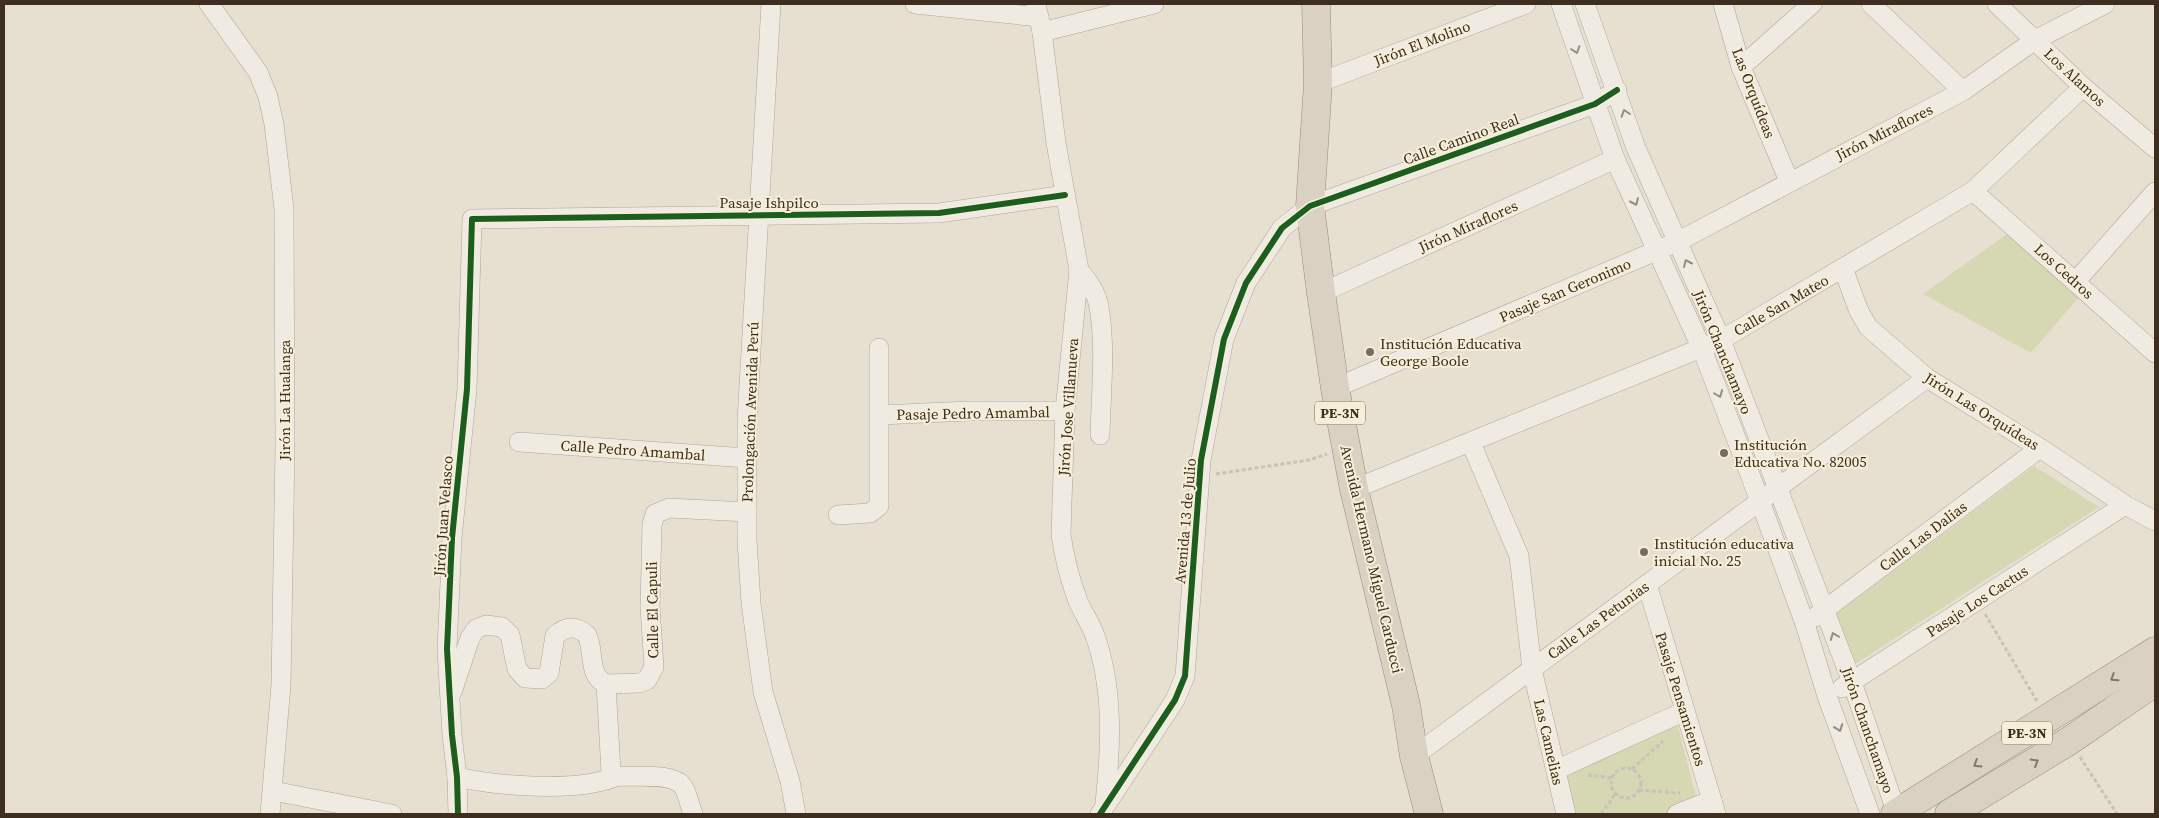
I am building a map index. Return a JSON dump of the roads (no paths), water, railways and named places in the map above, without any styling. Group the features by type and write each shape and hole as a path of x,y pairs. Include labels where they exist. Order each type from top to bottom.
{"highway":[{"name":"Avenida Hermano Miguel Carducci","path":"1316,4 1318,83 1310,206 1321,293 1335,388 1354,489 1406,705 1414,756 1429,814"},
{"name":"PE-3N","path":"1897,814 2155,652"},
{"name":"PE-3N","path":"1949,814 2069,741 2155,682"}],"street":[{"name":"Jirón La Hualanga","path":"209,4 258,72 268,97 274,124 284,209 285,449 282,675 270,814"},
{"name":"Prolongación Avenida Perú","path":"771,4 747,458 747,512 751,603 763,692 790,781 796,814"},
{"path":"915,4 1039,18 1154,4"},
{"name":"Jirón El Molino","path":"1318,83 1526,4"},
{"name":"Jirón Chanchamayo","path":"1561,4 1594,104 1616,159 1702,349 1760,501 1805,624 1827,696 1870,814"},
{"name":"Jirón Chanchamayo","path":"1585,4 1636,148 1721,340 1776,489 1852,682 1897,814"},
{"name":"Las Orquídeas","path":"1722,4 1741,67 1789,181"},
{"path":"1741,67 1812,4"},
{"path":"1870,4 1963,92"},
{"name":"Los Alamos","path":"1997,4 2084,86 2155,148"},
{"name":"Jirón Miraflores","path":"1657,251 1963,92 2035,40 2104,4"},
{"name":"Jirón Jose Villanueva","path":"1039,18 1056,143 1075,238 1079,270 1065,411 1061,534 1064,553 1078,601 1095,635 1105,671 1111,748 1102,810"},
{"name":"Calle San Mateo","path":"1354,489 1721,340 1972,191 2084,86"},
{"name":"Calle Camino Real","path":"1310,206 1594,104 1617,90"},
{"name":"Jirón Miraflores","path":"1321,293 1616,159"},
{"name":"Los Cedros","path":"1972,191 2076,281 2155,353"},
{"path":"2076,281 2155,192"},
{"name":"Pasaje Ishpilco","path":"472,219 939,213 1065,195"},
{"name":"Avenida 13 de Julio","path":"1102,810 1175,700 1185,676 1200,475 1224,339 1246,283 1282,228 1310,206"},
{"name":"Jirón Juan Velasco","path":"458,814 451,698 447,673 447,640 452,538 467,389 472,219"},
{"name":"Pasaje San Geronimo","path":"1335,388 1657,251"},
{"name":"Jirón Las Orquídeas","path":"1843,268 1858,309 1868,327 1927,378 2040,448 2125,504 2155,521"},
{"path":"1079,270 1090,285 1099,306 1101,362 1100,435"},
{"path":"838,515 870,513 879,506 879,348"},
{"name":"Calle Las Petunias","path":"1414,756 1927,378"},
{"name":"Pasaje Pedro Amambal","path":"880,415 969,411 1065,411"},
{"name":"Calle Pedro Amambal","path":"519,442 747,458"},
{"name":"Las Camelias","path":"1471,443 1519,556 1532,670 1566,814"},
{"name":"Calle Las Dalias","path":"1805,624 2040,448"},
{"name":"Pasaje Los Cactus","path":"1827,696 1852,682 2125,504"},
{"name":"Calle El Capuli","path":"606,684 643,682 653,672 650,598 652,525 655,514 669,508 747,512"},
{"name":"Pasaje Pensamientos","path":"1647,584 1712,803"},
{"path":"451,698 470,638 476,629 491,625 502,627 510,635 519,673 525,678 542,679 549,673 555,636 564,629 578,628 590,640 594,674 606,684 609,768 617,776"},
{"path":"1556,770 1686,715"},
{"path":"457,777 481,782 544,786 604,782 617,776 664,776 675,779 684,787 693,814"},
{"path":"273,791 392,814"},
{"path":"1677,814 1712,803"}],"place":[{"name":"Institución Educativa George Boole","path":"1370,352"},
{"name":"Institución Educativa No. 82005","path":"1724,453"},
{"name":"Institución educativa inicial No. 25","path":"1644,552"}]}
